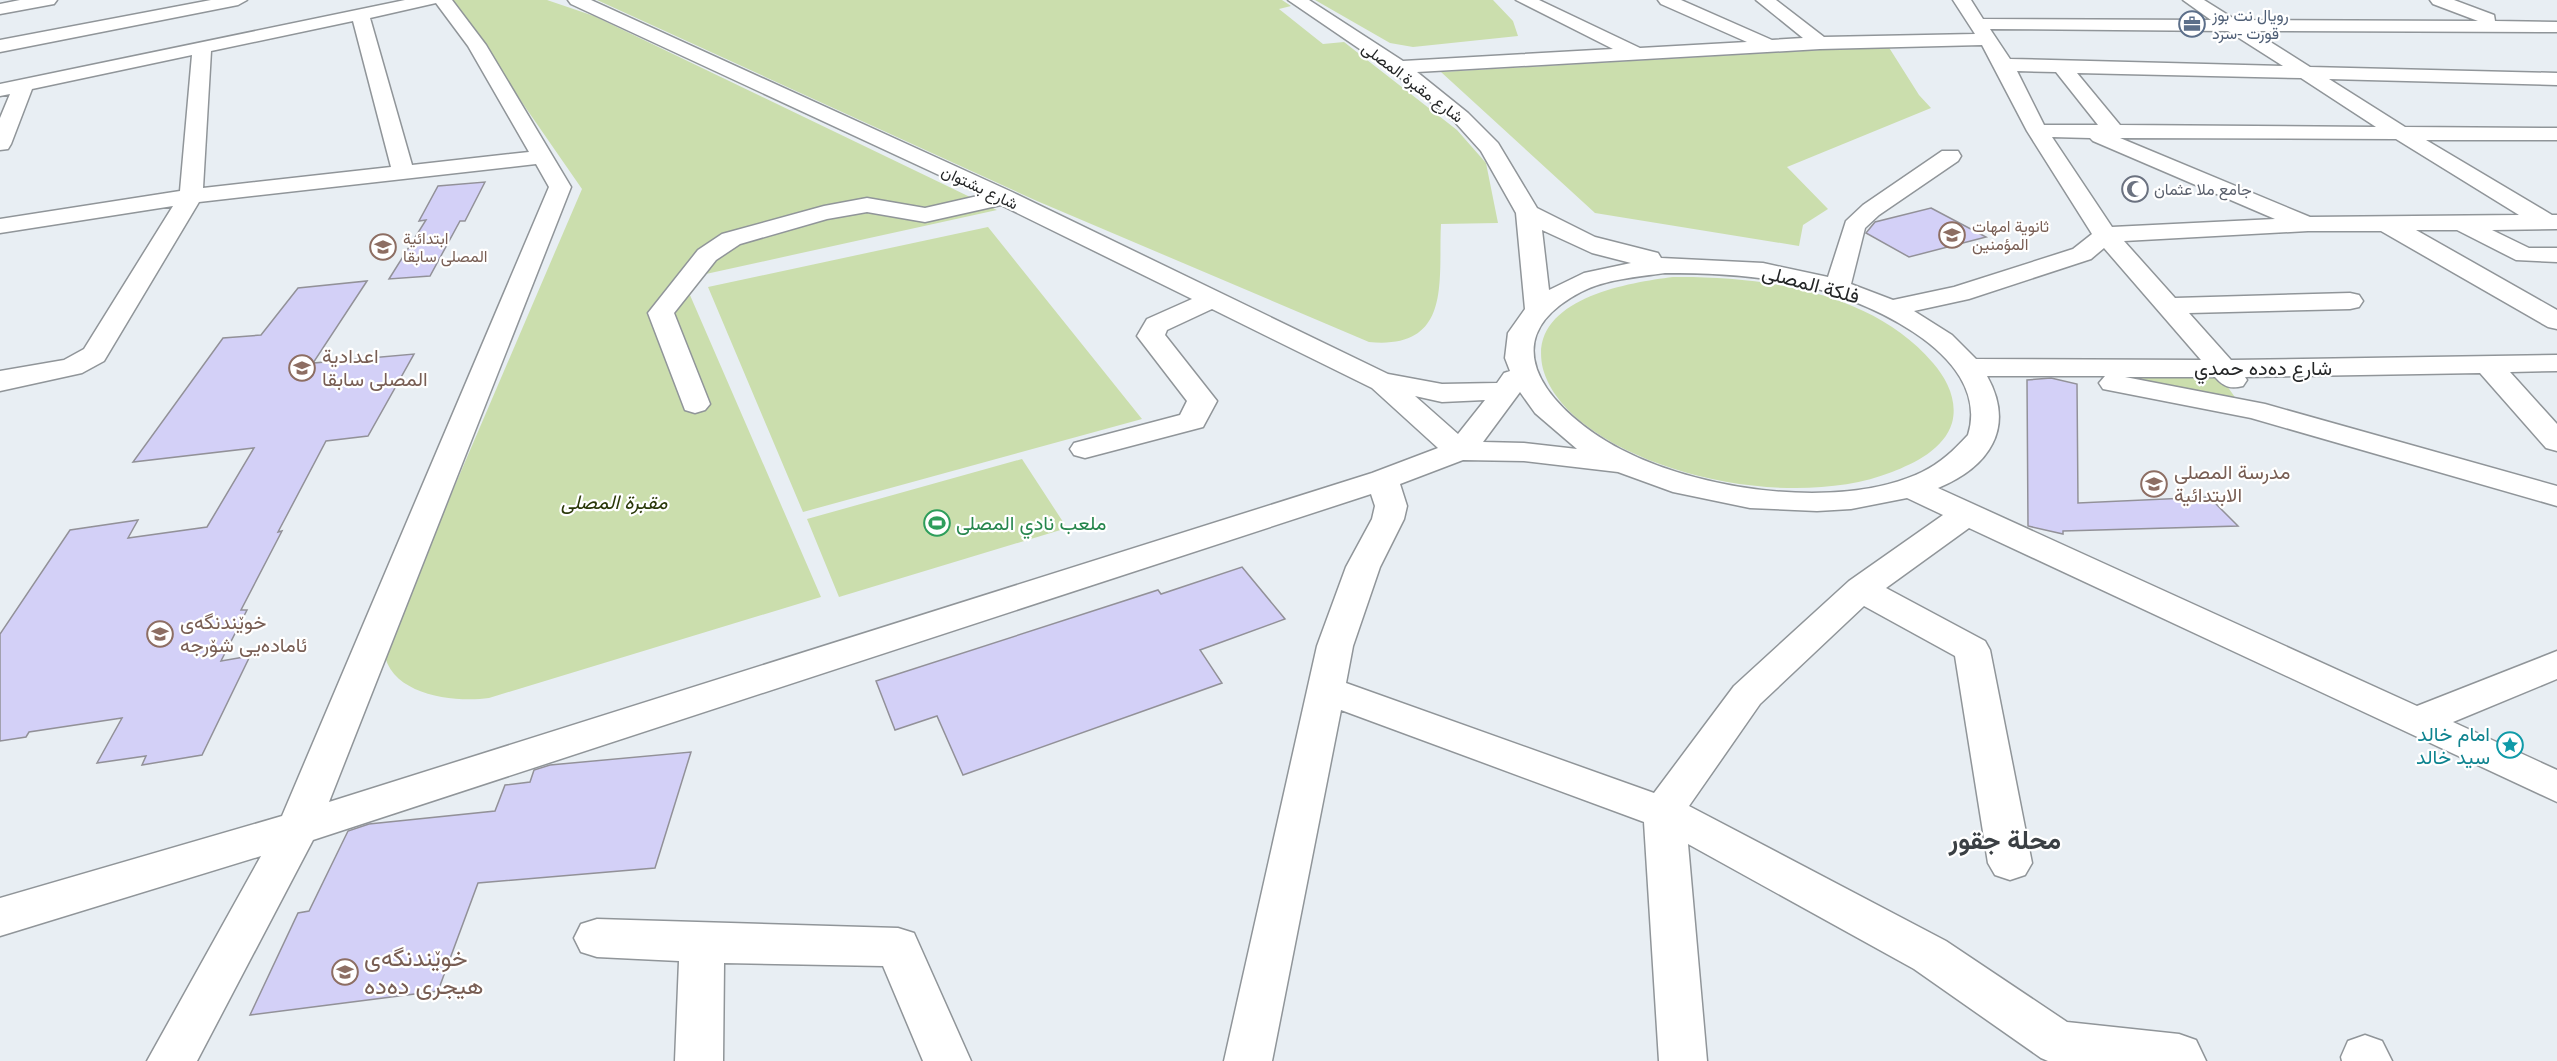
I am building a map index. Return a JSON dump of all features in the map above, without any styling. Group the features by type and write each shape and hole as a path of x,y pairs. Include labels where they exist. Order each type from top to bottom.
{"street":[{"path":"0,9 48,0"},
{"path":"0,46 238,0"},
{"path":"0,90 430,0"},
{"path":"171,1061 298,828 560,188 477,45 443,0"},
{"name":"شارع بشتوان","path":"577,0 1004,197 1380,381 1442,393 1514,379"},
{"path":"602,11 623,0"},
{"name":"شارع مقبرة المصلى","path":"1297,0 1399,67 1461,117 1490,148 1528,213 1538,309"},
{"path":"1526,0 1638,54"},
{"path":"1667,0 1772,46"},
{"path":"1766,0 1820,43"},
{"path":"1962,0 2004,64 2037,131 2105,235 2225,369 2255,410"},
{"path":"2192,0 2402,134 2552,222"},
{"path":"2439,0 2557,46"},
{"path":"360,15 403,171"},
{"path":"1399,67 1772,46 1981,31 2232,25 2557,27"},
{"path":"0,382 8,378 72,367 94,355 191,196 202,48"},
{"path":"2004,64 2557,80"},
{"path":"2062,67 2114,131"},
{"path":"0,144 23,86"},
{"path":"2037,131 2557,134"},
{"path":"2087,131 2308,224"},
{"path":"1838,286 1854,226 1871,210 1950,156"},
{"path":"0,226 191,196 542,157"},
{"path":"695,404 661,313 676,290 706,255 731,239 824,213 867,205 925,215 1004,197"},
{"name":"شارع مقبرة المصلى","path":"1528,213 1570,237 1596,248 1632,256 1721,264"},
{"path":"1892,308 1960,294 2082,254 2105,235 2308,224 2552,222"},
{"path":"2387,224 2557,321"},
{"path":"2460,224 2525,255 2557,255"},
{"name":"فلكة المصلى","path":"1721,264 1780,272 1838,286 1892,308 1937,335 1970,367 1986,401 1983,435 1958,466 1913,489 1847,501 1771,501 1694,487 1624,463 1584,441 1552,417 1532,392 1514,379 1526,327 1538,309 1570,288 1613,273 1665,265 1721,264"},
{"path":"1085,449 1192,421 1202,401 1151,336 1156,326 1213,299"},
{"path":"2170,306 2350,301"},
{"name":"شارع دەدە حمدي","path":"1970,367 2225,369 2557,363"},
{"path":"2488,365 2557,442"},
{"path":"2029,368 2255,410 2557,496"},
{"path":"1459,451 1514,379"},
{"name":"شارع بشتوان","path":"1380,381 1459,451"},
{"path":"0,917 298,828 1383,480 1459,451 1524,452 1624,463"},
{"path":"1248,1061 1325,690 1347,605 1363,567 1389,519 1390,499 1383,480"},
{"path":"1913,489 2557,787"},
{"path":"1683,1061 1664,812 1747,695 1861,589 1967,514"},
{"path":"1861,589 1972,650 2010,863"},
{"path":"2416,722 2557,664"},
{"path":"1325,690 1664,812 1930,955 2058,1043 2179,1056 2182,1061"},
{"path":"597,938 702,943 898,947 947,1061"},
{"path":"699,1061 702,943"}],"green space":[{"name":"مقبرة المصلى","path":"451,0 547,0 594,16 997,210 683,279 821,597 489,698 459,699 425,693 410,687 398,678 389,666 384,651 582,189"},
{"path":"597,0 1282,0 1291,6 1279,9 1323,44 1344,42 1457,130 1486,163 1498,223 1441,224 1439,288 1435,307 1428,323 1415,335 1396,342 1369,342 1037,201"},
{"path":"1315,0 1493,0 1513,21 1518,36 1413,47 1390,43"},
{"path":"1888,46 1919,95 1931,108 1787,167 1828,209 1803,225 1799,246 1595,213 1441,72"},
{"path":"988,227 1142,419 803,512 708,287"},
{"path":"1673,277 1707,277 1778,285 1847,304 1879,319 1908,339 1943,376 1954,407 1948,432 1936,448 1928,454 1892,472 1856,482 1817,487 1775,487 1733,483 1691,474 1651,461 1615,444 1584,424 1559,400 1549,385 1543,369 1542,345 1549,326 1564,311 1584,299 1630,284"},
{"path":"2122,376 2220,376 2239,403 2129,384"},
{"name":"ملعب نادي المصلى","path":"1022,459 1067,528 839,597 807,519"}],"building":[{"path":"485,182 465,221 460,221 430,276 389,279 426,220 419,221 438,186"},
{"path":"1931,208 1986,237 1909,257 1866,233 1875,222"},
{"path":"367,281 313,363 414,354 368,436 326,441 278,532 282,531 241,610 247,610 221,661 250,656 202,755 142,765 146,756 97,763 122,718 29,732 26,737 0,741 0,634 70,530 138,520 128,538 207,527 254,448 133,462 223,338 261,335 298,288"},
{"path":"2051,378 2077,384 2078,503 2209,497 2238,526 2063,531 2063,534 2028,526 2027,380"},
{"path":"1242,567 1285,619 1200,650 1222,683 963,775 937,716 895,730 876,681 1158,590 1161,594"},
{"path":"691,752 655,868 478,883 438,991 250,1015 298,913 309,911 348,831 369,824 495,811 505,785 530,782 534,770 550,765"}],"place":[{"name":"رويال نت بوز قورت -سرد","path":"2192,24"},
{"name":"جامع ملا عثمان","path":"2135,189"},
{"name":"ثانوية امهات المؤمنين","path":"1952,235"},
{"name":"ابتدائية المصلى سابقا","path":"383,247"},
{"name":"اعدادية المصلى سابقا","path":"302,368"},
{"name":"مدرسة المصلى الابتدائية","path":"2154,484"},
{"name":"ملعب نادي المصلى","path":"937,523"},
{"name":"خوێندنگەی ئامادەیی شۆرجە","path":"160,634"},
{"name":"امام خالد سيد خالد","path":"2510,745"},
{"name":"خوێندنگەی هیجری دەدە","path":"345,972"}],"district":[{"name":"محلة جقور","path":"2005,840"}]}
